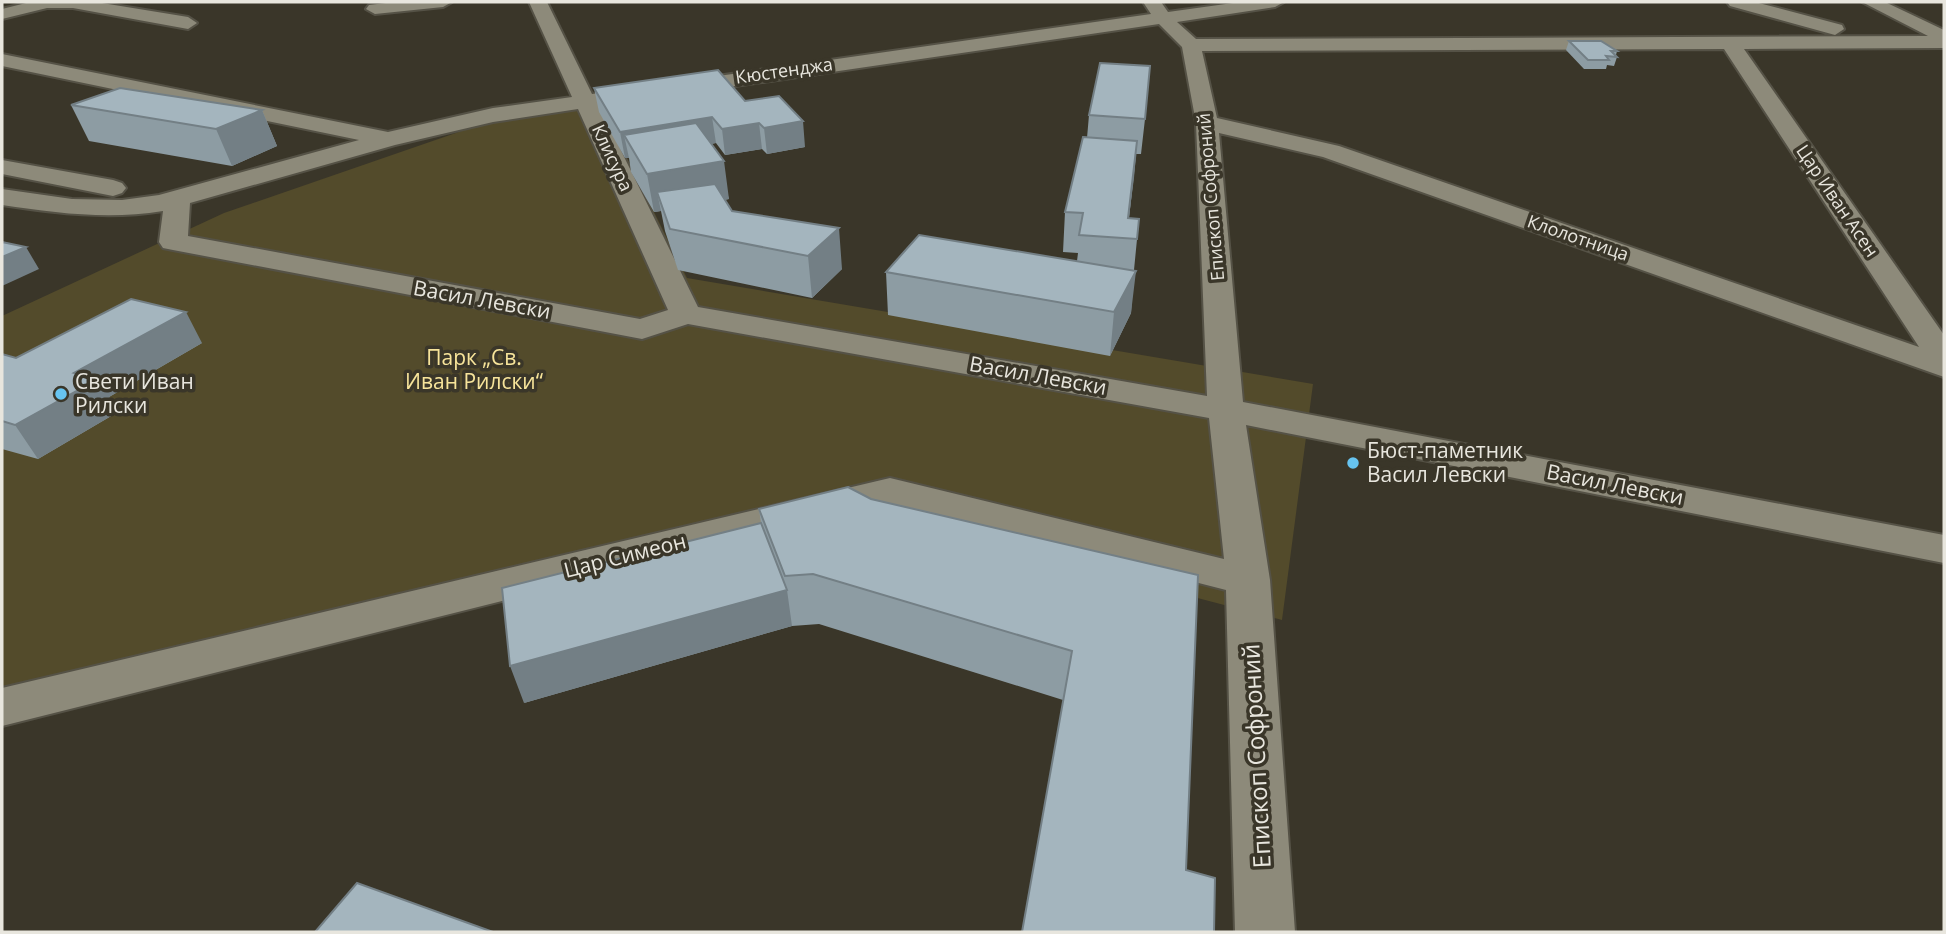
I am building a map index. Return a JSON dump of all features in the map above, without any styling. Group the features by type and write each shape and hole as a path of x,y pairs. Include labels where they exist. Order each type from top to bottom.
{"street":[{"path":"375,9 443,2"},
{"name":"Клисура","path":"538,2 686,314"},
{"name":"Кюстенджа","path":"177,200 389,139 493,115 1157,9 1275,2"},
{"path":"1736,2 1881,42"},
{"path":"1871,2 1944,40"},
{"path":"2,14 47,3 73,3 188,23"},
{"path":"1157,9 1191,44 1944,40"},
{"name":"Цар Иван Асен","path":"1730,43 1944,359"},
{"name":"Епископ Софроний","path":"1191,44 1207,123 1226,410 1248,580 1265,932"},
{"path":"2,60 389,139"},
{"name":"Клолотница","path":"1207,123 1331,151 1944,367"},
{"path":"2,167 177,200"},
{"path":"2,197 60,206 101,208 177,200"},
{"name":"Васил Левски","path":"177,200 173,243 642,329 686,314 1226,410 1944,549"},
{"name":"Цар Симеон","path":"2,706 890,491 1248,580"}],"green space":[{"name":"Парк „Св. Иван Рилски“","path":"601,106 687,278 1313,384 1282,620 869,512 2,719 2,316 224,213 476,126"}],"building":[{"path":"1569,41 1601,41 1617,51 1611,51 1617,57 1606,56 1609,60 1588,60"},
{"path":"1100,63 1150,66 1145,119 1089,115"},
{"path":"718,70 745,101 779,96 803,121 764,128 759,123 722,129 712,117 620,132 594,88"},
{"path":"120,88 262,110 216,129 71,105"},
{"path":"696,123 724,161 647,174 624,135"},
{"path":"1083,137 1137,141 1128,218 1139,219 1137,239 1079,235 1083,213 1065,212"},
{"path":"715,184 732,211 839,228 808,256 670,229 657,192"},
{"path":"919,235 1136,271 1114,312 886,272"},
{"path":"2,242 26,247 2,257"},
{"path":"131,299 186,312 74,373 98,379 15,425 2,421 2,354 16,358"},
{"path":"848,487 871,499 1198,575 1186,870 1215,878 1214,932 1022,932 1072,651 813,574 785,576 759,509"},
{"path":"761,523 787,590 510,666 502,588"},
{"path":"357,883 493,932 315,932"}],"place":[{"name":"Свети Иван Рилски","path":"61,394"},
{"name":"Бюст-паметник Васил Левски","path":"1353,463"}]}
